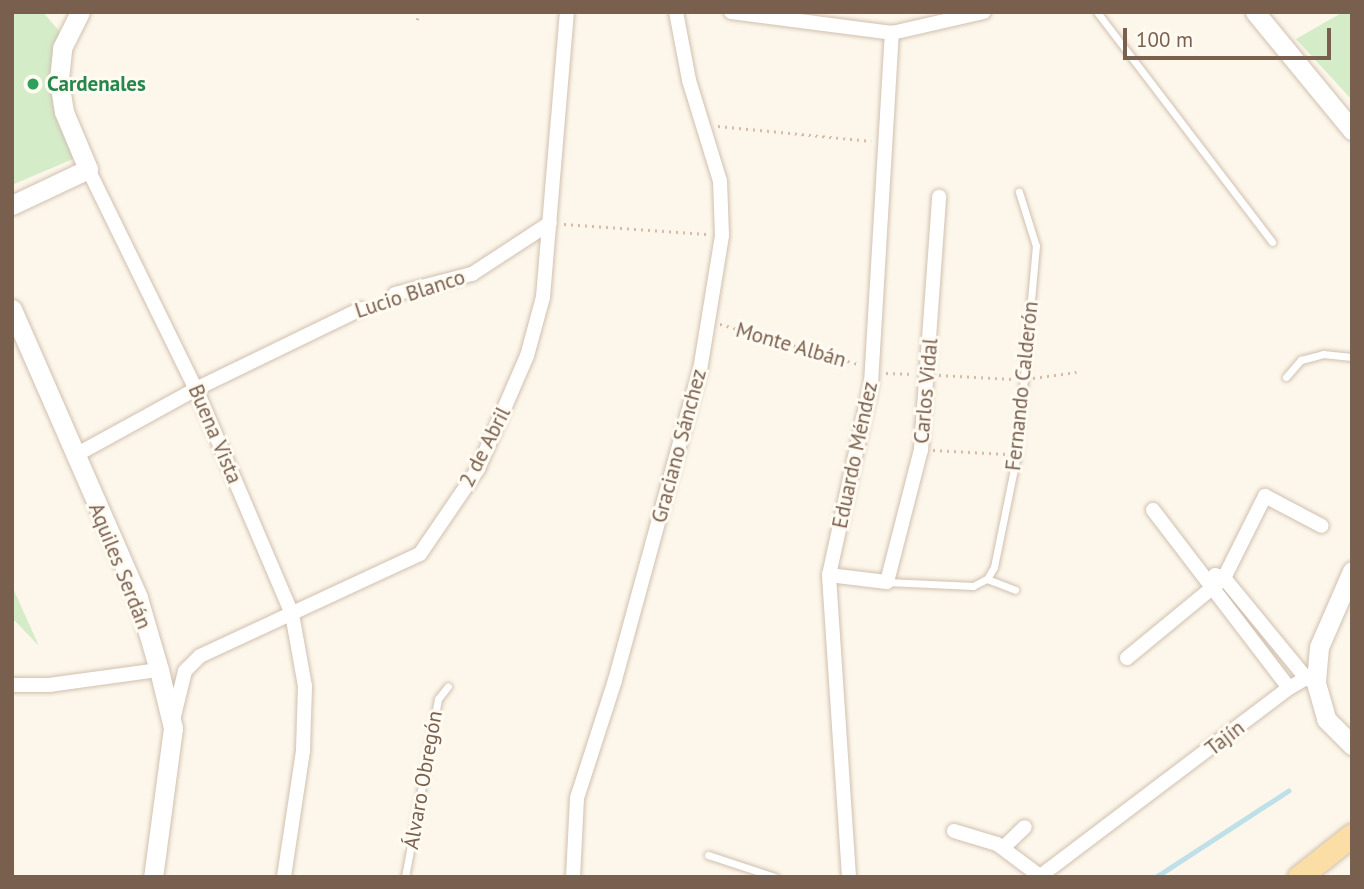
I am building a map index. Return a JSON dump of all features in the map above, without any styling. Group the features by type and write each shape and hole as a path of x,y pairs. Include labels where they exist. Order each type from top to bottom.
{"main road":[{"path":"1299,877 1352,835"}],"street":[{"name":"Buena Vista","path":"80,12 62,48 59,79 64,112 88,169 196,389 292,614 305,686 303,751 284,877"},
{"name":"2 de Abril","path":"173,728 177,690 185,671 200,656 420,554 478,469 527,356 549,265 567,12"},
{"name":"Graciano Sánchez","path":"573,877 577,798 615,680 710,322 722,235 720,181 689,80 676,12"},
{"path":"731,12 892,33 984,12"},
{"path":"1255,12 1352,130"},
{"name":"Eduardo Méndez","path":"849,877 829,575 872,370 892,33"},
{"path":"12,205 88,169"},
{"name":"Carlos Vidal","path":"887,582 921,450 929,374 939,197"},
{"name":"Lucio Blanco","path":"395,294 471,274 550,223"},
{"name":"Aquiles Serdán","path":"12,309 138,598 159,670 173,728 153,877"},
{"name":"Lucio Blanco","path":"74,456 196,389 361,309"},
{"path":"1127,659 1224,579 1265,496 1322,526"},
{"path":"1153,510 1202,570 1212,591 1289,688"},
{"path":"1202,570 1224,579 1311,681 1326,719 1352,745"},
{"path":"1311,681 1319,648 1352,571"},
{"path":"829,575 887,582"},
{"path":"1248,637 1264,627"},
{"path":"12,685 49,685 159,670"},
{"name":"Tajín","path":"1040,876 1289,688 1311,681"},
{"path":"1003,848 1026,827"},
{"path":"954,831 1003,848 1040,876"}],"lane":[{"path":"1097,12 1272,242"},
{"name":"Fernando Calderón","path":"987,579 994,567 1017,454 1025,380 1036,246 1019,192"},
{"path":"1286,377 1301,360 1323,354 1352,357"},
{"path":"887,582 973,586 987,579 1015,590"},
{"name":"Álvaro Obregón","path":"405,877 438,699 448,686"},
{"path":"708,855 775,877"}],"path":[{"path":"417,20 420,12"},
{"path":"704,125 887,143"},
{"path":"550,223 722,235"},
{"name":"Monte Albán","path":"710,322 872,370 1025,380 1077,372"},
{"path":"921,450 1017,454"}],"green space":[{"name":"Cardenales","path":"12,12 43,12 60,32 56,101 73,159 12,185"},
{"path":"1343,12 1352,12 1352,100 1296,39"},
{"path":"12,586 39,646 12,618"}],"waterway":[{"path":"1156,877 1288,791"}],"place":[{"name":"Cardenales","path":"33,84"}]}
